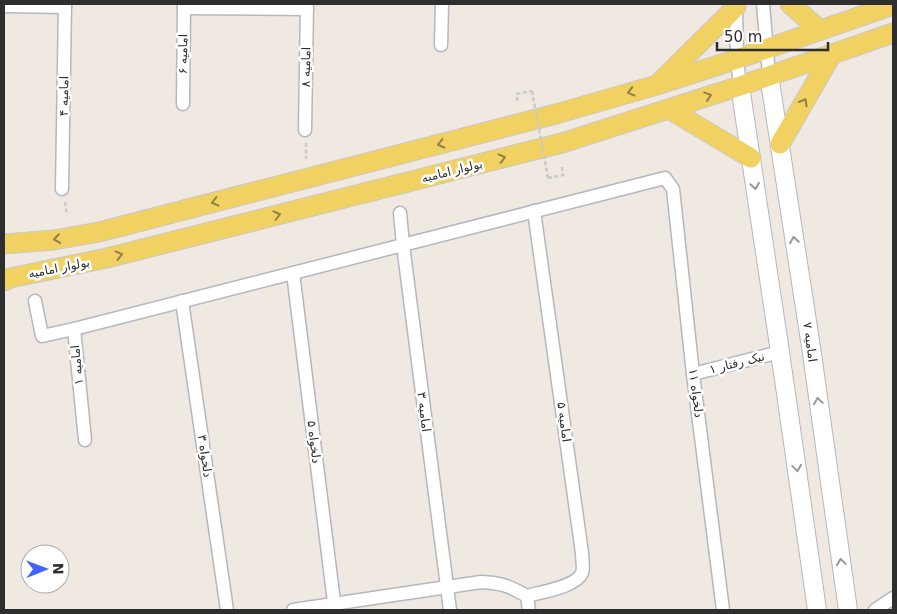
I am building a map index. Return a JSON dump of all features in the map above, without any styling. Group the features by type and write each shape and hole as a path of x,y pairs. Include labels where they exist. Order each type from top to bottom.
{"main road":[{"path":"790,4 820,30"},
{"path":"657,85 736,5"},
{"path":"4,244 54,240 99,232 556,114 657,85 893,5"},
{"name":"بولوار امامیه","path":"4,281 10,278 107,258 562,143 740,86 893,33"},
{"path":"780,144 832,54"},
{"path":"669,109 751,158"}],"street":[{"path":"441,45 442,4"},
{"path":"762,4 769,75"},
{"path":"4,6 65,5"},
{"name":"امامیه ۴","path":"62,189 65,5"},
{"path":"736,5 737,59 740,86 817,610"},
{"path":"184,6 307,7"},
{"name":"امامیه ۶","path":"183,104 184,6"},
{"name":"امامیه ۸","path":"305,130 307,7"},
{"name":"امامیه ۷","path":"769,75 811,347 848,610"},
{"name":"دلخواه ۱۱","path":"534,211 665,178 673,189 693,374 723,610"},
{"path":"74,329 534,211"},
{"name":"امامیه ۵","path":"527,596 571,584 583,572 582,553 534,211"},
{"name":"امامیه ۳","path":"400,213 450,610"},
{"name":"دلخواه ۵","path":"293,273 335,607"},
{"name":"امامیه ۱","path":"35,301 42,336 74,329 85,440"},
{"name":"دلخواه ۳","path":"182,301 227,610"},
{"name":"نیک رفتار ۱","path":"693,374 780,352"},
{"path":"293,610 335,607 481,582 498,583 512,587 527,596 529,610"},
{"path":"875,610 893,598"}],"path":[{"path":"517,101 517,94 532,91 548,178 563,175 562,167"}]}
